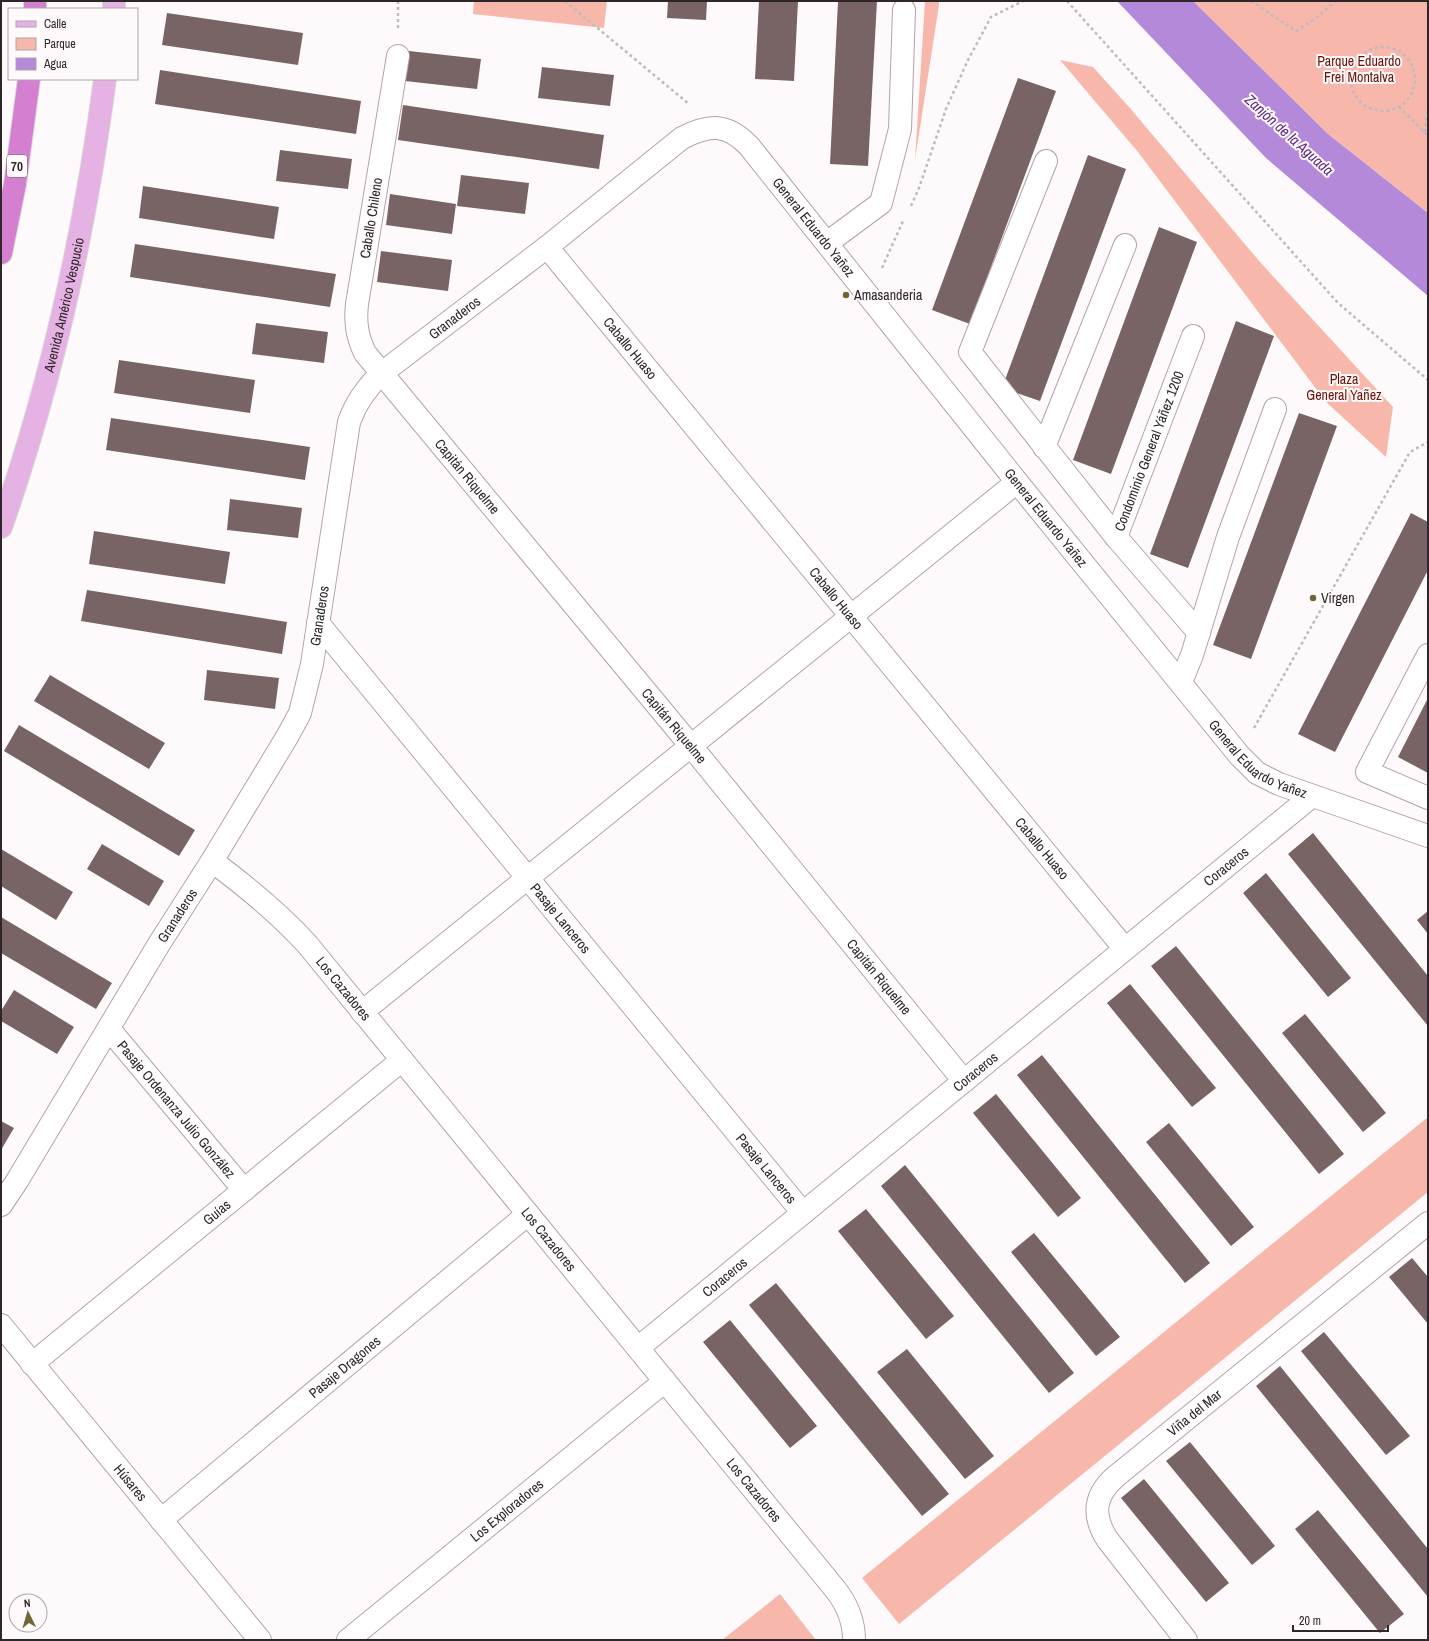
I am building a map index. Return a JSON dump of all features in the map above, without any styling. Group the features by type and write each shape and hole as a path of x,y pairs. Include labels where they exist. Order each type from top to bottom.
{"highway":[{"name":"70","path":"1,253 15,184 29,80"}],"main road":[{"name":"Avenida Américo Vespucio","path":"1,527 45,381 67,293 86,198 105,80"}],"street":[{"path":"827,243 880,203 900,129 904,10"},
{"name":"Caballo Chileno","path":"382,373 365,353 358,338 356,322 357,304 398,56"},
{"name":"General Eduardo Yañez","path":"717,127 736,135 749,146 1239,755 1257,773 1279,784 1428,836"},
{"name":"Granaderos","path":"1,1205 17,1181 300,713 311,670 349,422 354,408 361,396 371,383 382,373 548,247 682,138 693,133 717,127"},
{"path":"1046,161 970,352 1116,537"},
{"path":"1044,447 1125,245"},
{"name":"Caballo Huaso","path":"548,247 1125,949"},
{"name":"Condominio General Yáñez 1200","path":"1193,336 1116,537 1199,633"},
{"name":"Capitán Riquelme","path":"382,373 691,746 964,1080"},
{"path":"1180,682 1192,655 1228,537 1275,410"},
{"path":"362,1012 1018,482"},
{"name":"Pasaje Lanceros","path":"318,623 803,1213"},
{"path":"1428,655 1367,772 1428,798"},
{"name":"Coraceros","path":"638,1348 1312,796"},
{"name":"Los Cazadores","path":"212,860 266,902 286,920 402,1060 835,1588 843,1599 850,1614 854,1629 854,1640"},
{"name":"Pasaje Ordenanza Julio González","path":"109,1029 244,1190"},
{"name":"Guías","path":"32,1364 402,1060"},
{"name":"Pasaje Dragones","path":"161,1520 528,1214"},
{"name":"Viña del Mar","path":"1186,1640 1107,1539 1101,1529 1097,1517 1097,1506 1100,1495 1115,1477 1428,1223"},
{"name":"Húsares","path":"1,1325 260,1640"},
{"name":"Los Exploradores","path":"348,1640 665,1381"}],"path":[{"path":"565,1 717,127"},
{"path":"909,209 919,188 946,109 968,60 991,17 1022,1"},
{"path":"1067,1 1338,303 1428,380"},
{"path":"1252,2 1296,31 1316,18 1336,1"},
{"path":"1386,48 1399,52 1409,62 1414,74 1413,88 1408,99 1399,107 1387,111 1375,111 1364,105 1355,96 1351,86 1351,74 1355,64 1362,55 1372,49 1386,48"},
{"path":"1399,107 1428,136"},
{"path":"1424,133 1428,109"},
{"path":"880,273 906,216"},
{"path":"1251,734 1410,452 1428,442"}],"green space":[{"path":"474,1 607,1 604,28 473,14"},
{"path":"925,1 939,1 939,5 915,160"},
{"name":"Parque Eduardo Frei Montalva","path":"1193,1 1428,1 1428,213 1328,134"},
{"name":"Plaza General Yañez","path":"1060,60 1093,67 1129,107 1260,262 1393,407 1386,457 1326,402 1138,152"},
{"path":"1428,1117 1428,1192 899,1624 862,1578"},
{"path":"780,1594 816,1640 722,1640"}],"water":[{"name":"Zanjón de la Aguada","path":"1117,1 1193,1 1328,134 1428,213 1428,296 1266,158"}],"building":[{"path":"668,1 707,1 706,20 667,18"},
{"path":"759,1 798,1 794,81 755,79"},
{"path":"838,1 877,1 868,166 830,164"},
{"path":"167,13 303,33 298,65 162,45"},
{"path":"409,51 481,59 477,89 405,81"},
{"path":"542,67 614,75 610,106 538,98"},
{"path":"160,70 361,101 356,134 155,104"},
{"path":"1018,78 1056,91 970,324 932,310"},
{"path":"403,105 604,135 599,169 398,140"},
{"path":"280,150 352,159 348,189 276,181"},
{"path":"1088,155 1126,169 1040,401 1002,388"},
{"path":"461,175 529,183 525,214 457,206"},
{"path":"143,186 279,207 274,239 139,218"},
{"path":"390,194 456,204 452,234 386,225"},
{"path":"1159,227 1197,242 1111,474 1073,460"},
{"path":"135,244 336,274 330,307 130,277"},
{"path":"381,251 452,260 448,291 377,282"},
{"path":"1236,321 1274,336 1188,568 1150,554"},
{"path":"256,323 328,332 324,363 252,354"},
{"path":"119,360 255,380 250,413 114,393"},
{"path":"1299,413 1337,426 1251,659 1213,645"},
{"path":"111,418 310,447 305,480 106,450"},
{"path":"230,499 302,508 298,538 227,530"},
{"path":"1411,513 1428,522 1428,570 1335,752 1298,734"},
{"path":"94,531 230,552 225,584 89,564"},
{"path":"87,590 287,622 282,654 81,621"},
{"path":"207,670 279,678 275,709 204,700"},
{"path":"50,675 165,743 149,769 34,701"},
{"path":"1428,698 1428,773 1398,757"},
{"path":"19,725 195,830 179,856 4,751"},
{"path":"1313,833 1428,976 1428,1026 1288,854"},
{"path":"102,844 164,881 149,906 87,869"},
{"path":"1,849 73,892 56,920 1,886"},
{"path":"1266,873 1351,978 1328,997 1243,893"},
{"path":"1428,911 1428,934 1417,920"},
{"path":"1,917 112,983 96,1009 1,953"},
{"path":"1176,946 1344,1154 1319,1174 1151,966"},
{"path":"1130,984 1216,1088 1192,1107 1107,1003"},
{"path":"14,990 74,1027 57,1054 1,1021 1,1011"},
{"path":"1305,1014 1386,1113 1363,1132 1282,1033"},
{"path":"1042,1055 1210,1263 1185,1283 1017,1075"},
{"path":"996,1094 1081,1198 1058,1217 973,1113"},
{"path":"1,1121 14,1128 1,1150"},
{"path":"1169,1123 1254,1227 1231,1246 1146,1142"},
{"path":"905,1165 1074,1373 1049,1393 881,1186"},
{"path":"866,1209 954,1316 926,1339 838,1231"},
{"path":"1034,1233 1120,1337 1096,1356 1011,1252"},
{"path":"1412,1258 1428,1277 1428,1324 1389,1277"},
{"path":"776,1283 949,1494 922,1516 749,1305"},
{"path":"730,1320 817,1426 790,1448 703,1342"},
{"path":"1324,1332 1410,1436 1386,1455 1301,1351"},
{"path":"907,1349 994,1456 965,1479 877,1372"},
{"path":"1280,1366 1428,1549 1428,1597 1256,1386"},
{"path":"1190,1442 1275,1546 1252,1565 1166,1461"},
{"path":"1144,1479 1229,1583 1206,1602 1121,1498"},
{"path":"1318,1510 1404,1614 1380,1633 1295,1529"}],"place":[{"name":"Amasanderia","path":"846,295"},
{"name":"Virgen","path":"1313,598"}]}
